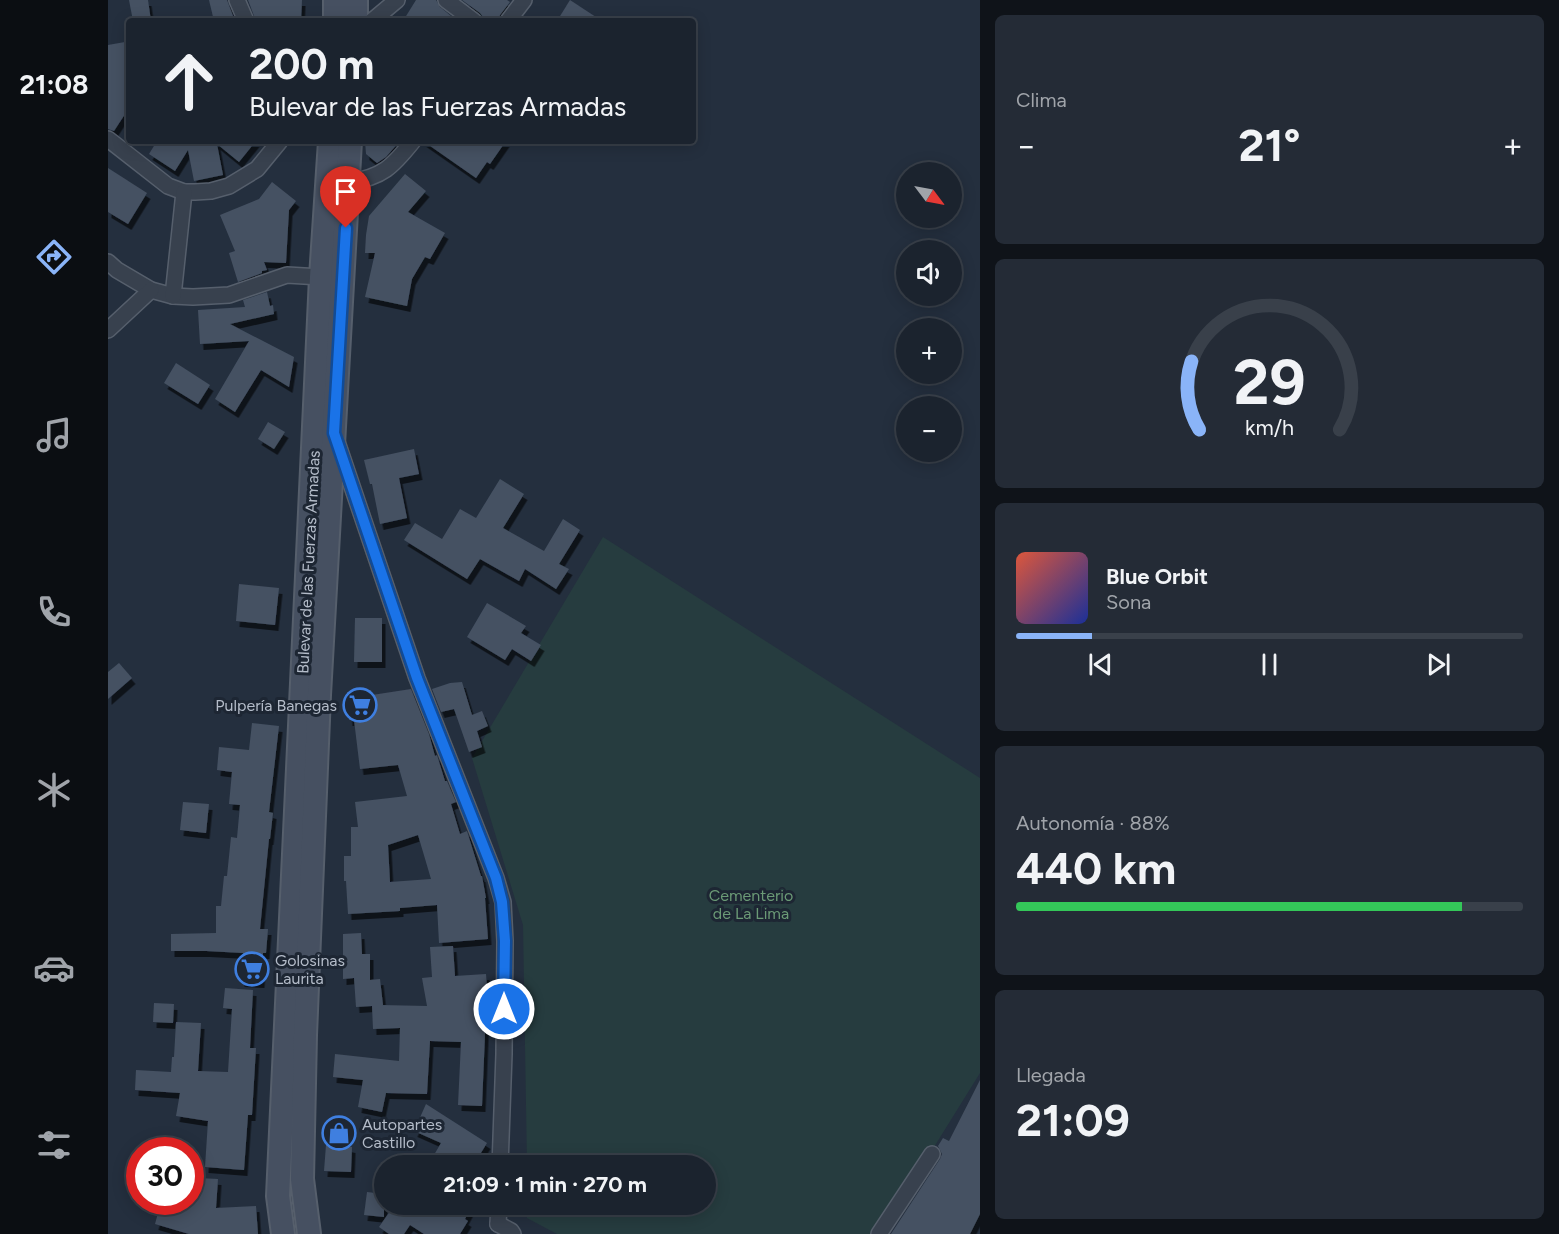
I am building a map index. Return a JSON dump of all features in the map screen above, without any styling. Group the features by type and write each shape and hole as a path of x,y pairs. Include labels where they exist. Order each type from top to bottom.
{"street":[{"path":"237,0 245,18"},
{"path":"334,18 335,0"},
{"path":"356,18 357,0"},
{"path":"376,18 397,0"},
{"path":"446,0 470,18"},
{"path":"510,18 524,0"},
{"path":"108,140 168,186 184,192 211,191 229,186 257,169 278,144"},
{"name":"Bulevar de las Fuerzas Armadas","path":"309,1234 302,1179 305,1035 319,695 349,182 340,144"},
{"name":"Bulevar de las Fuerzas Armadas","path":"283,1234 278,1196 321,277 340,144"},
{"path":"349,182 367,180 380,174 393,164 410,144"},
{"path":"173,296 184,192"},
{"path":"108,262 151,290 173,296 230,295 287,275 321,277"},
{"path":"108,330 151,290"},
{"path":"334,433 417,678 496,878 502,902 505,941 500,1155"},
{"path":"879,1234 932,1154"},
{"path":"501,1215 503,1231 527,1234"}],"green space":[{"name":"Cementerio de La Lima","path":"603,537 980,778 980,1073 880,1234 557,1234 527,1218 527,1215 716,1215 716,1155 527,1155 523,925 472,758"}],"building":[{"path":"129,0 148,0 151,18 132,18"},
{"path":"209,0 227,0 234,18 213,18"},
{"path":"248,0 302,0 301,18 255,18"},
{"path":"416,0 436,0 440,7 451,16 449,18 405,18"},
{"path":"462,0 507,0 510,2 499,18 484,18"},
{"path":"570,0 597,18 559,18"},
{"path":"125,42 126,47 126,113 114,131 108,129 108,45"},
{"path":"155,144 217,144 223,175 194,181 188,150 175,171 149,154"},
{"path":"217,144 254,144 239,162"},
{"path":"365,144 397,144 377,163 366,154"},
{"path":"427,144 504,144 490,164 487,162 476,178"},
{"path":"108,168 147,193 128,224 108,212"},
{"path":"405,174 426,191 408,212 445,233 430,259 425,257 412,279 407,306 365,297 375,253 365,253 369,216"},
{"path":"272,182 296,201 289,210 286,263 264,262 267,270 238,282 229,253 235,251 220,215 259,199"},
{"path":"267,292 274,314 230,324 294,357 289,387 261,370 235,412 215,399 249,341 200,344 198,310 245,307 243,300"},
{"path":"176,363 210,385 198,404 164,383"},
{"path":"268,422 285,432 274,449 258,439"},
{"path":"414,449 419,474 399,478 407,518 380,524 372,484 370,484 364,460"},
{"path":"500,479 524,494 503,528 544,551 563,519 580,530 559,564 569,569 556,589 525,569 519,581 480,559 467,579 404,540 415,523 442,539 460,509 476,518"},
{"path":"239,584 279,588 275,625 236,621"},
{"path":"487,603 526,626 521,633 541,645 531,661 512,649 505,660 467,637"},
{"path":"355,618 382,618 382,662 354,662"},
{"path":"119,663 132,678 108,699 108,672"},
{"path":"462,682 472,715 482,711 488,726 477,731 482,747 469,752 454,709 441,712 432,689"},
{"path":"411,689 435,756 437,755 445,781 456,802 451,804 460,834 467,831 482,876 486,898 488,939 439,943 437,905 400,908 400,911 348,914 344,856 351,856 351,827 358,827 355,802 407,796 398,765 360,769 354,720 349,720 347,692 371,690 372,695","holes":["418,835 431,879 390,882 388,845"]},
{"path":"252,723 279,726 269,812 273,813 260,929 268,929 266,953 263,953 261,982 241,981 243,953 171,951 171,934 216,933 216,906 221,906 231,837 237,838 240,805 229,804 232,772 217,770 219,747 249,750"},
{"path":"183,802 209,804 206,833 180,830"},
{"path":"361,933 362,954 370,954 370,980 380,979 383,1005 380,1005 427,1006 422,978 432,977 430,947 453,946 455,976 486,974 482,1106 458,1105 461,1042 430,1041 427,1094 386,1093 382,1112 358,1107 363,1080 333,1077 335,1054 399,1061 400,1028 373,1029 372,1006 356,1007 354,978 343,979 343,934"},
{"path":"225,988 253,990 250,1048 256,1048 252,1115 248,1115 244,1170 205,1167 208,1121 176,1116 180,1093 135,1090 136,1070 171,1072 176,1022 201,1023 198,1071 228,1072 232,1009 223,1008"},
{"path":"154,1003 174,1004 173,1023 153,1022"},
{"path":"980,1080 980,1214 970,1234 891,1234 940,1159 942,1154 938,1146 943,1138 949,1141"},
{"path":"426,1104 487,1143 480,1155 434,1155 441,1143 414,1131"},
{"path":"330,1121 348,1122 347,1146 352,1147 351,1172 324,1171 326,1145 329,1145"},
{"path":"204,1178 218,1179 216,1208 256,1206 258,1234 189,1234 155,1224 157,1215 204,1215"},
{"path":"367,1192 374,1193 374,1215 384,1215 384,1217 364,1215"},
{"path":"387,1215 467,1215 465,1219 468,1221 460,1234 424,1234 410,1225 404,1234 389,1234 379,1227"}],"place":[{"name":"Pulpería Banegas","path":"360,705"},
{"name":"Golosinas Laurita","path":"252,969"},
{"name":"Autopartes Castillo","path":"339,1133"}],"route":[{"path":"346,228 334,433 417,678 496,878 502,902 505,941 504,1009"}]}
